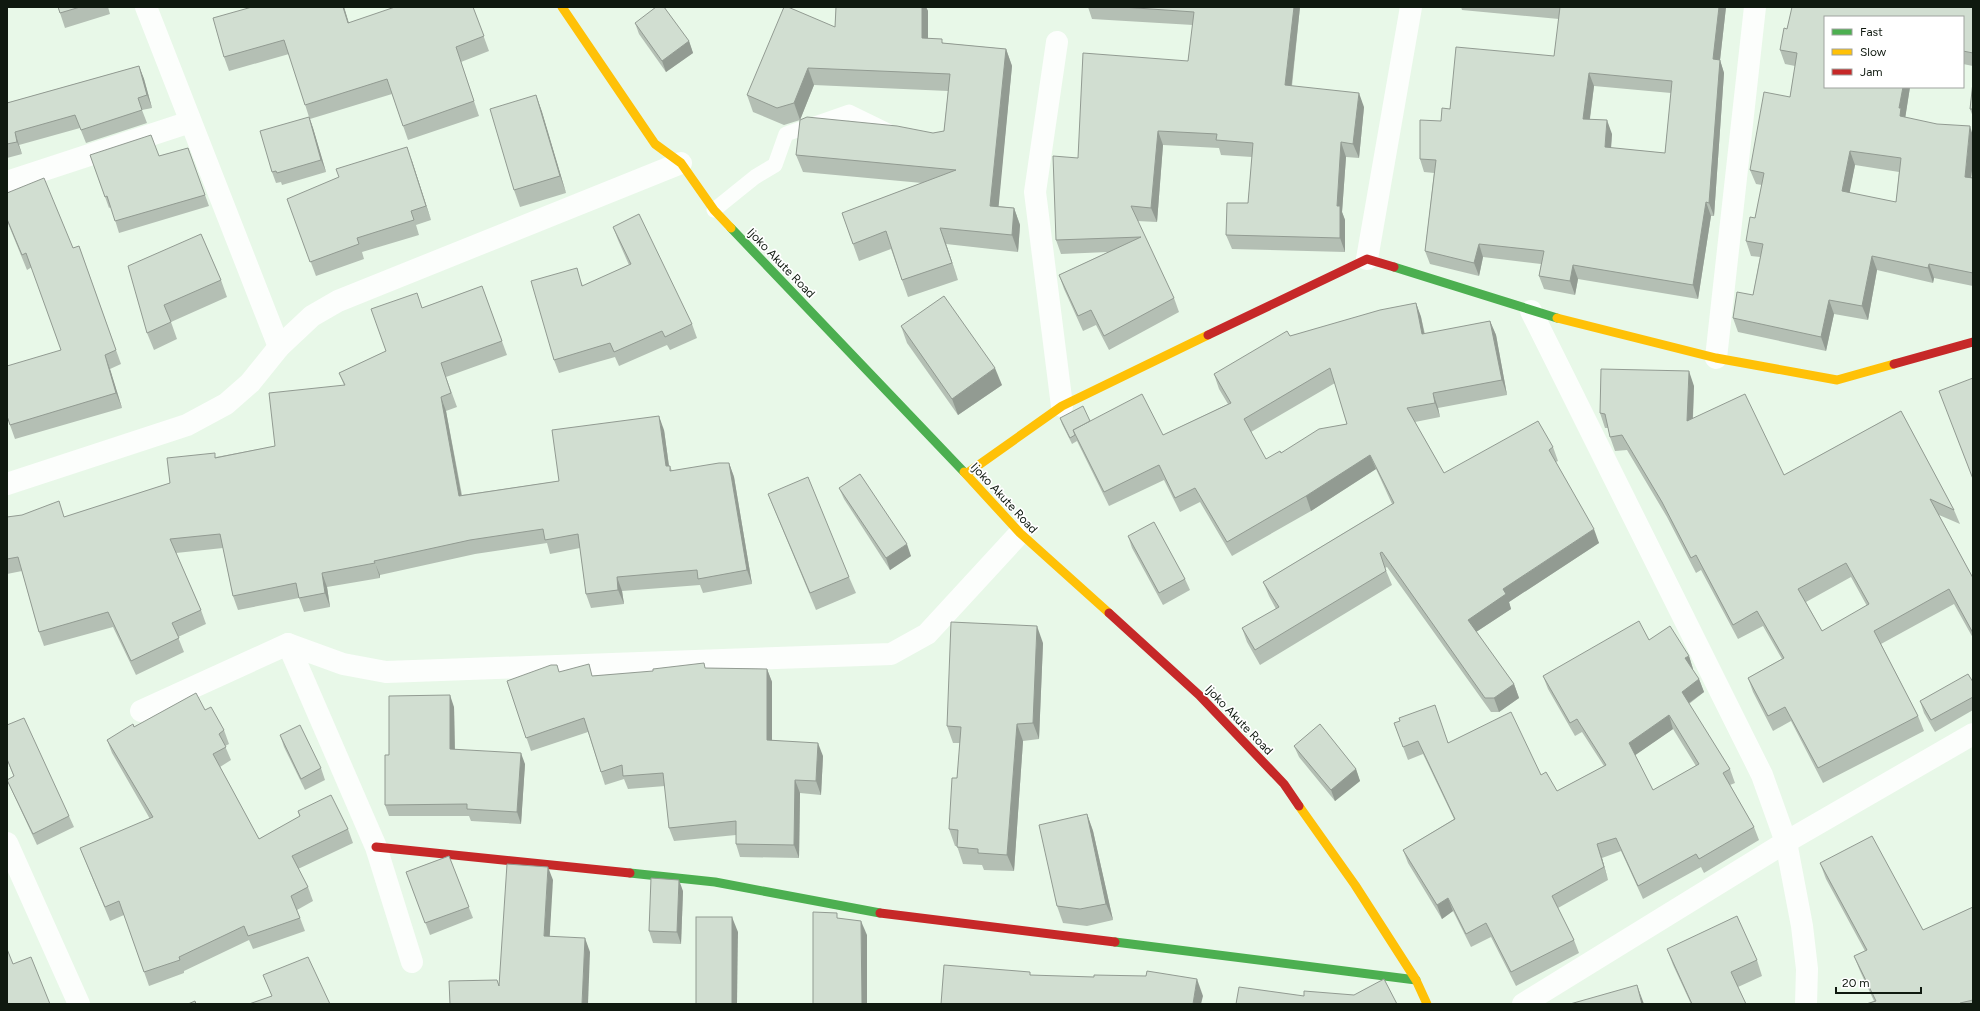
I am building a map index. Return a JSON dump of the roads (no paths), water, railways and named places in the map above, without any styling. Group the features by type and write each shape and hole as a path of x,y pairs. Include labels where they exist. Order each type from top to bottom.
{"street":[{"path":"146,7 279,347"},
{"name":"Ijoko Akute Road","path":"562,7 655,144 681,163 714,210 966,474 1020,533 1199,695 1284,784 1355,885 1416,980 1427,1004"},
{"path":"1367,259 1411,7"},
{"path":"1716,358 1755,7"},
{"path":"1057,42 1035,192 1062,406"},
{"path":"7,182 190,122"},
{"path":"7,484 188,425 226,404 250,383 279,347 312,316 338,301 521,229 681,163"},
{"path":"966,474 1062,406 1367,259 1531,311 1716,358 1837,380 1973,342"},
{"path":"1531,311 1762,776 1786,842 1803,933 1807,969 1806,1004"},
{"path":"141,711 288,644 343,664 386,672 891,654 926,634 1020,533"},
{"path":"288,644 376,847 412,962"},
{"path":"1523,1004 1786,842 1973,734"},
{"path":"7,843 13,873 79,1004"},
{"path":"376,847 715,882 881,913 1416,980"}],"lane":[{"path":"714,210 755,177 775,165 786,134 850,112 884,130 905,134"}]}
